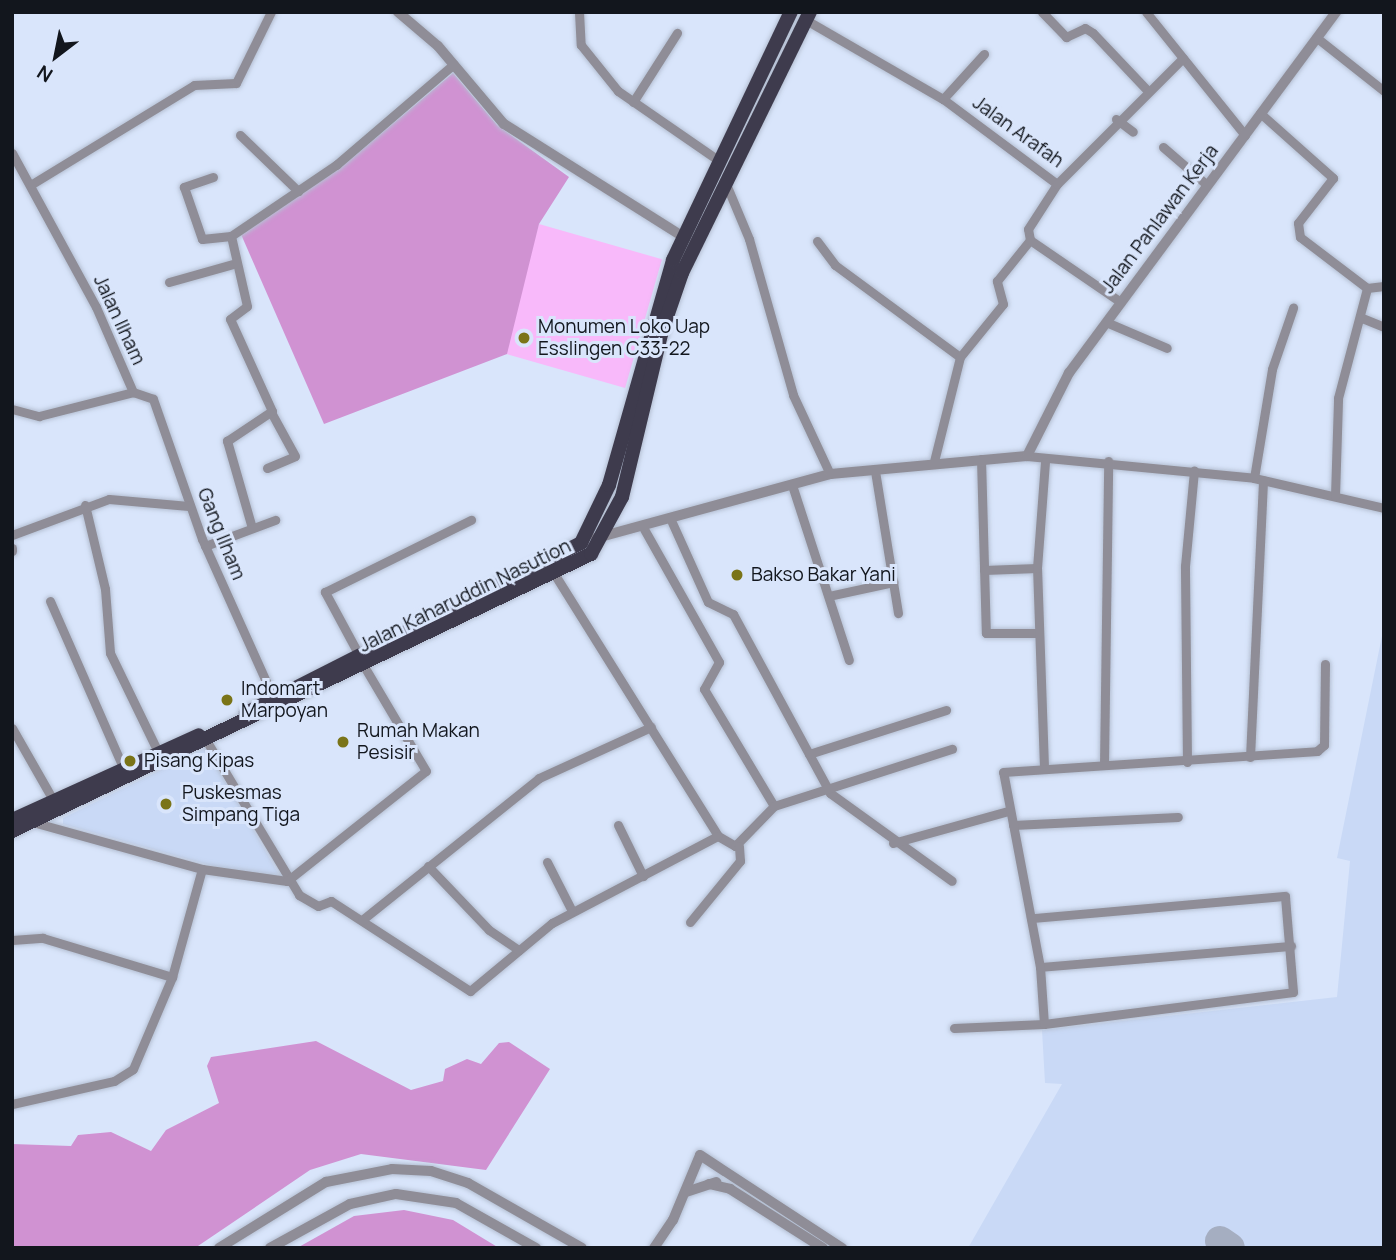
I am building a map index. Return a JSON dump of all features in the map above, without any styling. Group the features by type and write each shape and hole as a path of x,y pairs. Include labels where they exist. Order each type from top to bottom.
{"highway":[{"name":"Jalan Kaharuddin Nasution","path":"12,831 22,819 53,800 158,752 204,737 274,699 581,562 629,473 661,334 725,183 792,12"},
{"name":"Jalan Kaharuddin Nasution","path":"22,819 204,737 362,660 547,565 594,537 655,306 682,236 718,160 750,116 808,16"}],"street":[{"path":"32,184 194,85 236,83 271,12"},
{"path":"398,12 454,64 504,124 533,146 682,236"},
{"path":"579,12 586,54 633,102 718,160"},
{"path":"1042,12 1066,37 1085,28 1093,33 1146,89"},
{"path":"1146,12 1245,135"},
{"name":"Jalan Pahlawan Kerja","path":"1027,456 1057,392 1119,301 1336,12"},
{"name":"Jalan Arafah","path":"808,16 943,99 1057,184 1146,89 1183,58"},
{"path":"633,102 677,33"},
{"path":"1317,38 1384,91"},
{"path":"943,99 984,54"},
{"path":"213,177 184,187 202,239 231,236 298,191 454,64"},
{"path":"1260,113 1333,178 1298,223 1300,237 1367,288 1384,286"},
{"path":"1116,119 1133,132"},
{"path":"240,135 298,191"},
{"path":"1163,147 1207,186"},
{"name":"Jalan Ilham","path":"12,153 32,184 133,392 48,415 12,409"},
{"path":"725,183 749,239 793,396 830,474"},
{"path":"1057,184 1028,229 1030,240 1119,301"},
{"path":"231,236 233,264 247,309 230,319 272,414 295,456 267,468"},
{"path":"934,461 960,357 1003,304 997,281 1030,240"},
{"path":"817,241 835,265 960,357"},
{"path":"169,282 233,264"},
{"path":"1335,496 1338,398 1362,318 1367,288"},
{"path":"1250,757 1258,479 1272,369 1293,308"},
{"path":"1362,318 1384,327"},
{"path":"1106,322 1167,348"},
{"name":"Gang Ilham","path":"133,392 150,395 159,408 189,506 274,699"},
{"path":"252,528 227,441 272,414"},
{"path":"594,537 644,529 670,518 830,474 875,471 934,461 1027,456 1045,462 1108,461 1258,479 1384,508"},
{"path":"981,459 986,634 1038,633"},
{"path":"1104,765 1108,461"},
{"path":"1044,767 1037,568 1045,462"},
{"path":"1187,762 1185,566 1194,470"},
{"path":"875,471 898,612"},
{"path":"792,485 849,660"},
{"path":"12,535 85,505 138,499 189,506"},
{"path":"85,505 106,589 110,653 158,752"},
{"path":"670,518 708,602 733,614 830,793 893,843 952,881"},
{"path":"205,546 275,520"},
{"path":"22,819 202,869 287,881 411,785 427,768 362,660 326,592 471,520"},
{"path":"644,529 719,662 704,689 774,806"},
{"path":"984,570 1037,568"},
{"path":"555,575 718,836 739,846"},
{"path":"830,596 893,582"},
{"path":"50,601 124,767"},
{"path":"1044,1024 1040,967 1008,811 1003,772 1044,767 1187,762 1322,748 1325,664"},
{"path":"808,754 946,710"},
{"path":"362,920 539,778 650,727"},
{"path":"12,728 53,800"},
{"path":"204,737 287,881 318,906 331,901 470,991 572,911 718,836"},
{"path":"691,922 741,859 739,846 774,806 830,793 951,749"},
{"path":"893,843 1008,811"},
{"path":"1013,825 1178,817"},
{"path":"618,825 643,876"},
{"path":"547,862 572,911"},
{"path":"428,866 489,930 519,950"},
{"path":"12,1104 124,1076 141,1054 172,977 202,869"},
{"path":"954,1028 1044,1024 1288,996 1293,992 1285,896 1031,918"},
{"path":"12,940 43,938 172,977"},
{"path":"1040,967 1291,946"},
{"path":"654,1248 685,1192 700,1155 842,1248"},
{"path":"219,1248 326,1182 392,1169 431,1171 468,1183 582,1248"},
{"path":"685,1192 733,1178"},
{"path":"709,1184 730,1189 823,1248"},
{"path":"270,1248 350,1204 396,1194 456,1203 536,1248"}],"shaded area":[{"path":"453,73 497,125 569,177 539,224 507,354 324,424 240,232 338,170"},
{"path":"539,224 662,259 625,388 502,353"},
{"path":"1384,626 1384,1248 968,1248 1062,1084 1045,1083 1042,1030 1337,997 1350,861 1337,858"},
{"name":"Puskesmas Simpang Tiga","path":"206,748 278,873 270,882 63,824 63,818"},
{"path":"316,1041 411,1090 443,1081 445,1069 467,1059 481,1064 499,1043 509,1042 550,1069 486,1170 361,1154 310,1170 195,1248 12,1248 12,1144 71,1146 78,1135 111,1132 151,1151 166,1130 219,1103 207,1066 211,1057"},
{"path":"404,1210 453,1220 499,1248 297,1248 354,1216"}],"taxiway":[{"path":"1220,1241 1230,1248"}],"place":[{"name":"Monumen Loko Uap Esslingen C33-22","path":"524,338"},
{"name":"Bakso Bakar Yani","path":"737,575"},
{"name":"Indomart Marpoyan","path":"227,700"},
{"name":"Rumah Makan Pesisir","path":"343,742"},
{"name":"Pisang Kipas","path":"130,761"},
{"name":"Puskesmas Simpang Tiga","path":"166,804"}]}
